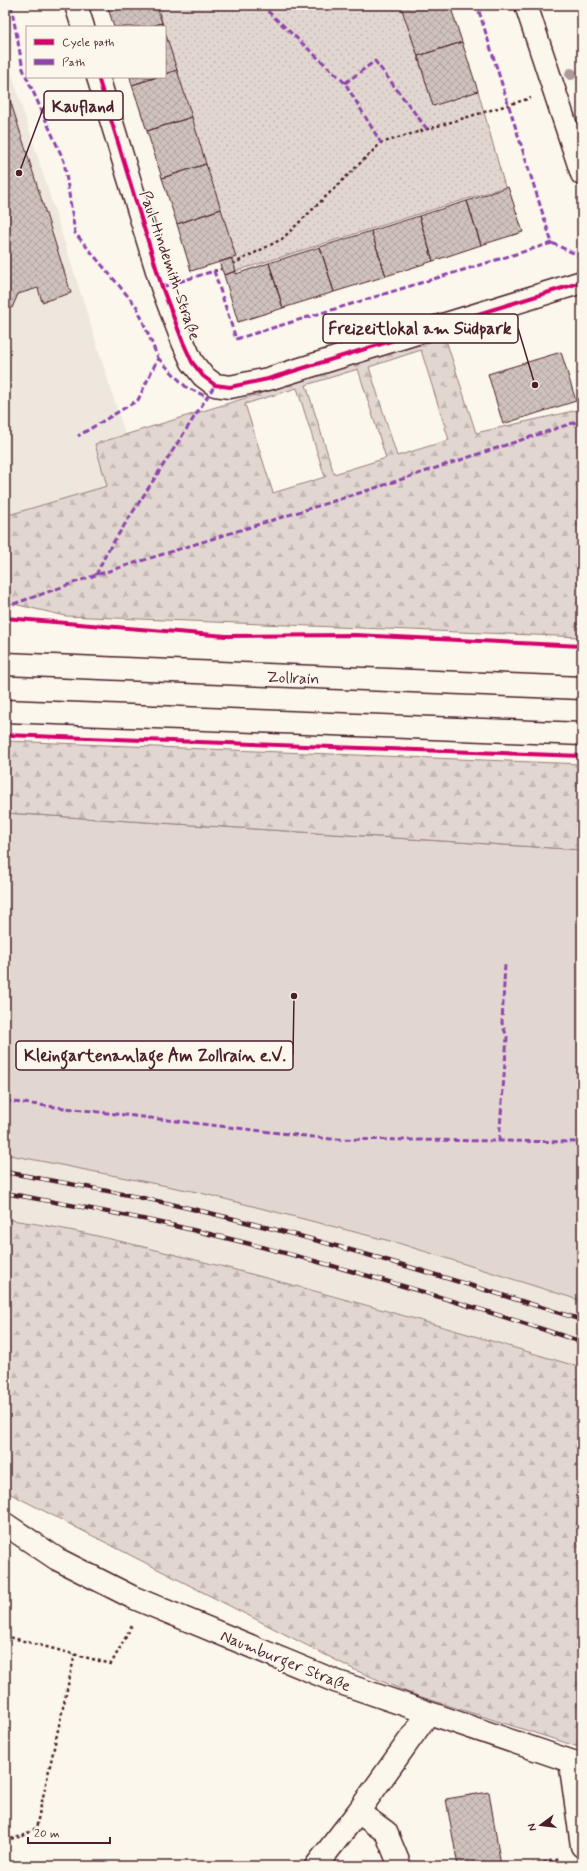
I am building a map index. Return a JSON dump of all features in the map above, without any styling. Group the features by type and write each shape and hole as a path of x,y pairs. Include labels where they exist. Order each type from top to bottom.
{"street":[{"path":"76,5 83,26"},
{"path":"526,5 582,174"},
{"name":"Paul-Hindemith-Straße","path":"98,78 164,294 192,362 203,376 215,385 230,387 268,379 582,282"},
{"name":"Zollrain","path":"5,664 582,688"},
{"path":"5,711 582,734"},
{"name":"Naumburger Straße","path":"5,1524 57,1559 132,1597 335,1681 428,1714 576,1763"},
{"path":"316,1866 358,1812 428,1714"},
{"path":"575,1852 576,1763"},
{"path":"358,1812 386,1832 400,1866"}],"path":[{"path":"233,264 282,239 381,144 554,90"},
{"path":"214,270 221,269"},
{"path":"5,1636 111,1664 134,1622"},
{"path":"5,1840 23,1836 36,1828 75,1654"},
{"path":"526,1866 575,1852"}],"shaded area":[{"path":"5,53 125,434 95,444 107,486 5,516"},
{"path":"5,1154 197,1192 398,1243 582,1301 582,1368 337,1296 136,1245 43,1224 5,1219"}],"green space":[{"path":"157,5 401,5 433,105 478,91 505,187 236,271 166,35 166,26 164,26"},
{"path":"445,337 476,433 582,409 582,637 66,616 5,602 5,516 107,486 95,444","holes":["421,350 449,440 397,456 369,367","358,369 386,458 334,474 306,385","297,388 325,477 273,493 245,404"]},
{"path":"5,741 582,764 582,850 5,813"},
{"path":"5,813 582,850 582,1301 398,1243 197,1192 5,1154"},
{"path":"5,1219 88,1234 224,1267 493,1341 582,1368 582,1748 412,1694 355,1670 5,1491"}],"building":[{"path":"107,5 156,5 162,23 152,26 114,26"},
{"path":"407,5 450,5 462,42 418,56 401,7"},
{"path":"162,23 163,26 152,26"},
{"path":"166,35 177,70 166,74"},
{"path":"462,42 478,91 433,106 418,56"},
{"path":"177,70 192,117 147,131 132,85 154,78 166,78 166,74"},
{"path":"130,78 154,78 132,85"},
{"path":"5,84 71,293 42,302 38,288 18,294 12,308 5,304"},
{"path":"192,117 206,164 162,178 147,131"},
{"path":"206,164 221,209 177,224 162,178"},
{"path":"508,187 523,232 481,245 467,201"},
{"path":"467,201 481,245 433,261 419,216"},
{"path":"221,209 236,257 191,271 177,224"},
{"path":"419,216 433,261 386,276 371,231"},
{"path":"371,231 386,276 334,292 320,247"},
{"path":"320,247 334,292 283,308 269,263"},
{"path":"231,258 236,271 224,275 219,262"},
{"path":"269,263 283,308 238,322 224,275 236,271 236,274"},
{"path":"561,352 576,401 503,424 488,374"},
{"path":"489,1792 501,1866 458,1866 446,1799"}],"railway":[{"path":"5,1172 146,1199 271,1228 427,1272 582,1320"},
{"path":"5,1193 146,1220 271,1249 427,1293 582,1342"}],"marked path":[{"path":"11,5 23,69 26,76"},
{"path":"261,5 345,83 381,143"},
{"path":"162,287 214,271 236,339 552,243 477,5"},
{"path":"345,83 375,61 427,129"},
{"path":"27,78 64,161 75,233 137,307 158,358 138,400 78,436"},
{"path":"552,243 582,257"},
{"path":"158,358 186,387 207,397"},
{"path":"96,575 107,552 215,385"},
{"path":"5,607 96,575 369,490 582,420"},
{"path":"499,1141 507,1037 502,1023 505,964"},
{"path":"5,1101 331,1139 582,1142"},
{"path":"5,1854 9,1866"}],"cycle path":[{"path":"98,78 162,287 192,362 203,376 215,385 230,387 268,379 582,282"},
{"path":"5,618 226,636 355,635 582,646"},
{"path":"5,735 582,756"}],"place":[{"name":"Kaufland","path":"19,173"},
{"name":"Freizeitlokal am Südpark","path":"535,385"},
{"name":"Kleingartenanlage Am Zollrain e.V.","path":"294,996"}]}
